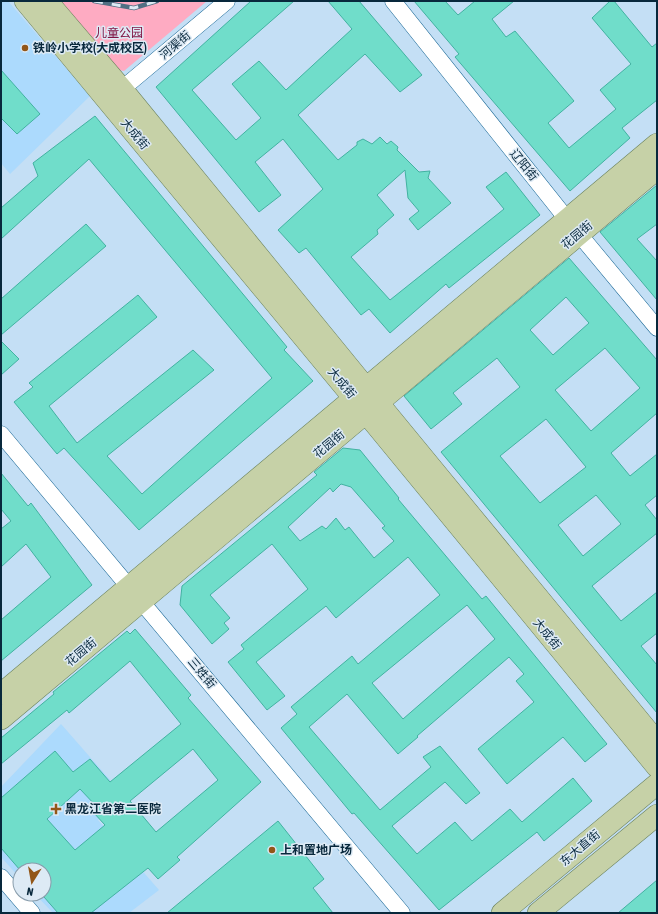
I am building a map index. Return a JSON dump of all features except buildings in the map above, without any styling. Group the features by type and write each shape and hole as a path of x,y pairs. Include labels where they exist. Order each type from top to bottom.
{"main road":[{"name":"大成街","path":"25,1 657,742"},
{"name":"大成街","path":"47,1 122,90 366,401 657,767"},
{"name":"花园街","path":"1,719 135,594 573,227 657,144"},
{"name":"花园街","path":"573,227 657,169"},
{"name":"花园街","path":"1,694 135,594"},
{"name":"东大直街","path":"502,913 657,784"},
{"name":"东大直街","path":"538,913 657,815"}],"street":[{"name":"河渠街","path":"122,90 227,1"},
{"name":"辽阳街","path":"393,1 573,227 657,328"},
{"name":"三姓街","path":"1,434 402,913"},
{"path":"1,877 32,913"}],"shaded area":[{"name":"铁岭小学校(大成校区)","path":"1,1 8,1 90,96 10,174 1,163"},
{"name":"黑龙江省第二医院","path":"61,724 125,797 98,820 159,890 129,913 53,913 43,902 52,902 52,862 12,862 12,869 1,857 1,787"}],"green space":[{"name":"儿童公园","path":"52,1 207,1 124,71 108,68"}],"railway":[{"path":"94,1 134,8 157,1"}],"place":[{"name":"铁岭小学校(大成校区)","path":"25,48"},
{"name":"黑龙江省第二医院","path":"56,809"},
{"name":"上和置地广场","path":"272,850"}]}
